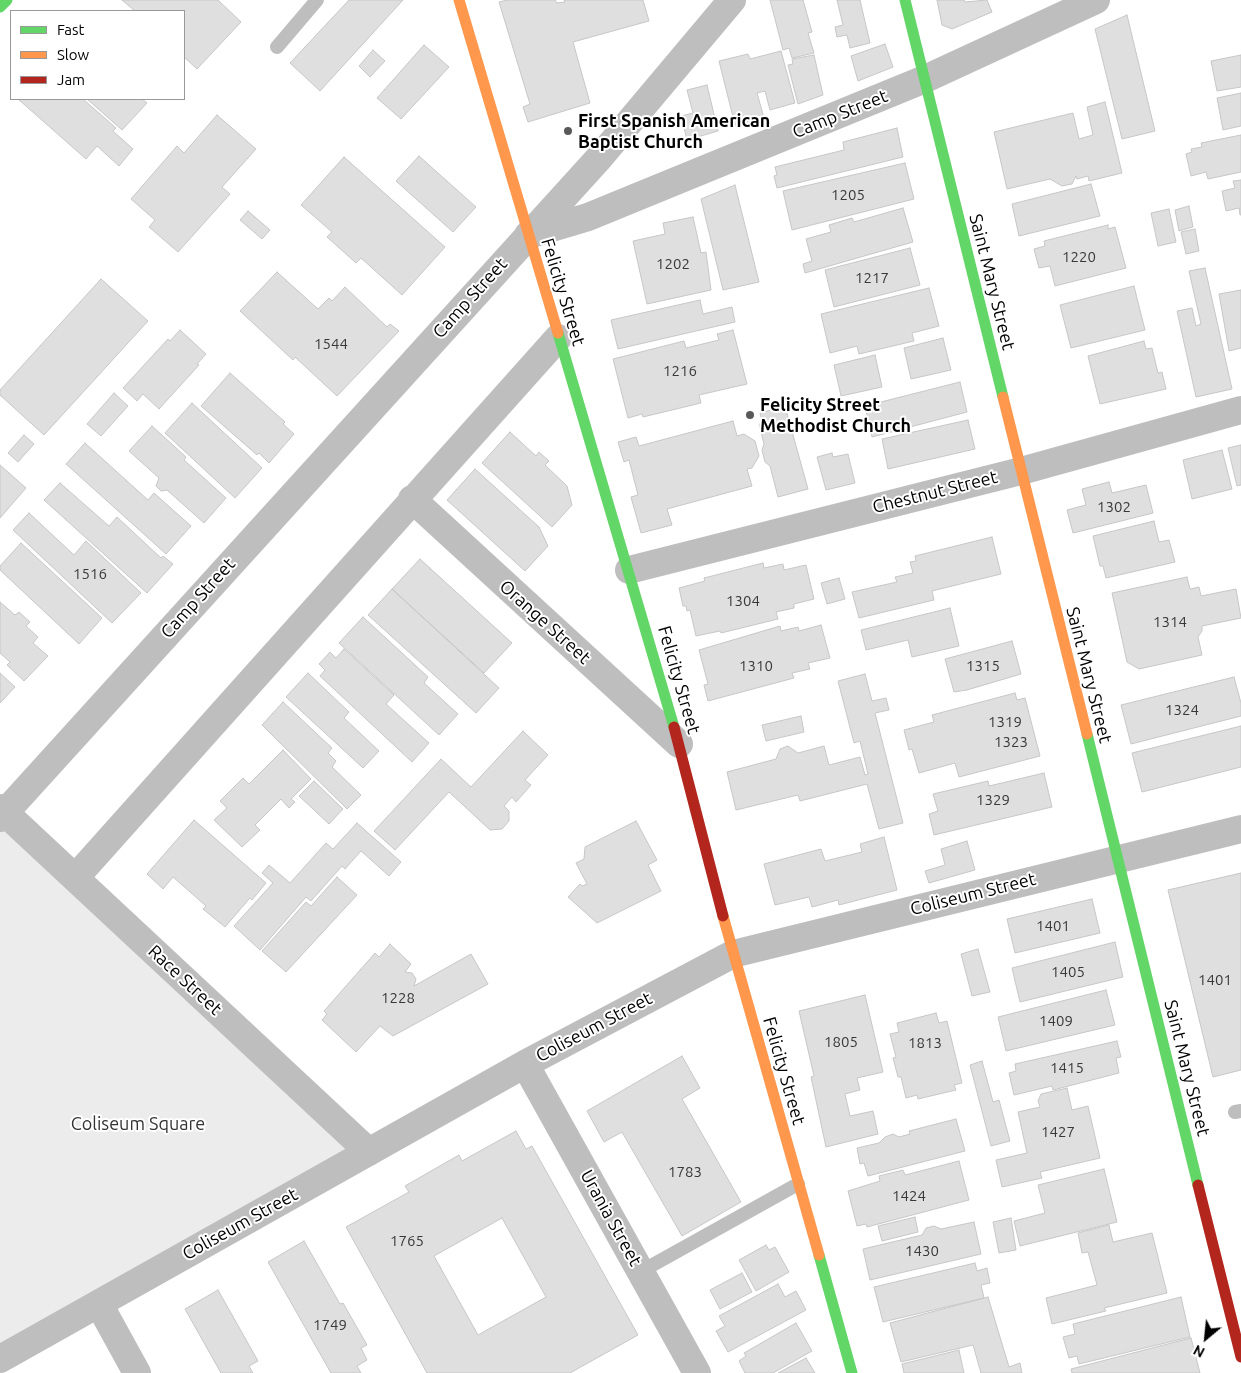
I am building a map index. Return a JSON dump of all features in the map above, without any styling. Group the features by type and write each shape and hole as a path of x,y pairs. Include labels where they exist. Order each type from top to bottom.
{"street":[{"path":"0,7 7,0"},
{"name":"Felicity Street","path":"459,0 679,744 733,954 852,1373"},
{"path":"528,235 600,157 732,0"},
{"name":"Saint Mary Street","path":"905,0 1241,1358"},
{"name":"Camp Street","path":"2,813 528,235 588,217 925,79 1096,0"},
{"path":"75,878 558,338"},
{"name":"Chestnut Street","path":"629,570 1021,471 1241,410"},
{"name":"Orange Street","path":"412,500 679,744"},
{"name":"Race Street","path":"2,813 75,878 369,1152"},
{"name":"Coliseum Street","path":"0,1359 525,1064 733,954 1116,858 1241,829"},
{"name":"Urania Street","path":"525,1064 697,1373"},
{"path":"99,1304 137,1373"}],"lane":[{"path":"278,47 316,0"},
{"path":"640,1272 798,1184"}],"green space":[{"name":"Coliseum Square","path":"0,818 369,1152 0,1359"}],"building":[{"path":"122,0 218,0 241,22 197,69 185,58 185,10 134,10"},
{"path":"349,0 403,0 320,91 290,63"},
{"path":"507,0 555,0 557,3 565,2 564,0 643,0 649,21 573,42 590,103 528,122 523,107 530,104 499,2"},
{"path":"770,0 803,0 812,32 808,33 814,53 792,58 789,48 783,50"},
{"path":"837,0 860,0 870,43 850,48 847,35 837,37 835,27 843,25"},
{"path":"937,0 964,0 965,2 987,0 992,12 952,29 942,25"},
{"path":"1127,15 1155,131 1122,139 1095,29"},
{"path":"885,44 893,67 858,81 851,56"},
{"path":"424,45 449,67 401,119 377,98"},
{"path":"373,50 385,61 370,77 359,66"},
{"path":"781,51 795,103 770,110 765,91 757,93 764,118 735,125 719,61 748,54 750,59"},
{"path":"814,55 823,95 798,104 788,65 793,64 792,59"},
{"path":"1241,55 1241,87 1217,91 1211,61"},
{"path":"707,85 718,131 687,140 681,116 693,113 687,90"},
{"path":"1241,93 1241,126 1223,130 1217,98"},
{"path":"19,100 84,100 116,128 113,131 133,149 119,166 97,146 86,159"},
{"path":"88,100 143,100 147,103 122,130"},
{"path":"1105,102 1122,173 1089,181 1088,176 1077,179 1076,176 1072,184 1062,186 1050,179 1007,189 994,132 1073,113 1079,139 1093,135 1087,107"},
{"path":"217,115 256,149 222,187 230,194 178,252 149,227 155,220 131,199 177,146 184,153"},
{"path":"897,128 903,157 777,188 774,176 777,175 775,167 844,150 843,142"},
{"path":"1241,135 1241,172 1208,179 1206,172 1191,176 1186,154 1192,152 1191,149 1202,147 1201,143"},
{"path":"419,156 476,207 453,232 396,181"},
{"path":"344,157 445,247 402,295 361,258 356,263 327,237 332,232 301,205"},
{"path":"905,163 914,199 792,230 783,191"},
{"path":"1241,180 1240,215 1239,208 1226,211 1222,191 1235,188 1233,181"},
{"path":"1091,184 1100,216 1019,236 1012,204"},
{"path":"735,185 759,282 723,290 701,199"},
{"path":"1189,206 1193,227 1179,231 1175,210"},
{"path":"903,208 913,242 805,273 803,264 812,261 806,239 831,232 829,225 852,218 854,222"},
{"path":"1169,209 1176,242 1158,246 1151,213"},
{"path":"248,211 270,230 262,239 240,220"},
{"path":"693,217 701,253 706,252 711,290 647,304 633,241 665,234 663,223"},
{"path":"1108,225 1108,229 1115,227 1126,268 1055,286 1050,266 1039,268 1034,249 1045,246 1044,241"},
{"path":"1195,229 1199,251 1186,254 1181,232"},
{"path":"910,248 920,285 834,307 825,270"},
{"path":"1205,268 1232,389 1196,397 1177,311 1192,308 1196,326 1201,324 1189,271"},
{"path":"277,272 318,309 329,298 332,301 345,287 387,327 390,324 399,331 337,396 295,357 293,360 240,311"},
{"path":"101,279 148,321 44,435 0,395 0,390"},
{"path":"1134,286 1145,330 1071,348 1060,305"},
{"path":"929,288 939,326 912,333 914,341 859,354 857,346 830,353 821,314"},
{"path":"1241,290 1241,348 1229,351 1219,294"},
{"path":"700,300 703,314 732,307 735,322 618,349 611,320"},
{"path":"180,330 206,354 197,364 199,365 159,409 143,394 137,401 123,388 168,339 170,341"},
{"path":"733,330 747,384 699,395 701,403 643,417 642,414 628,418 613,359 684,341 686,348 719,340 717,334"},
{"path":"943,338 951,370 911,379 904,348"},
{"path":"1144,341 1146,349 1152,348 1158,373 1162,372 1166,389 1100,404 1088,356"},
{"path":"875,355 882,387 841,396 834,365"},
{"path":"230,373 285,422 283,424 294,434 269,463 259,453 257,455 201,406"},
{"path":"960,382 967,412 872,437 865,406"},
{"path":"114,393 128,406 101,436 87,424"},
{"path":"192,403 262,468 235,498 165,433"},
{"path":"785,406 808,489 778,497 770,466 765,462 762,450 764,444 759,424 763,424 760,413"},
{"path":"968,420 975,449 888,469 882,439"},
{"path":"733,421 737,436 744,434 755,441 759,456 752,468 747,469 752,486 667,509 672,525 641,533 631,497 638,495 629,460 624,462 618,442 636,437 639,446"},
{"path":"152,426 186,457 184,460 226,498 204,523 167,490 161,491 156,486 159,478 129,451"},
{"path":"510,432 536,456 539,452 549,461 545,465 567,486 572,505 552,527 482,463"},
{"path":"24,435 34,444 18,462 8,453"},
{"path":"85,443 148,500 154,493 191,526 166,554 66,464"},
{"path":"1241,445 1241,485 1237,486 1228,448"},
{"path":"1222,450 1232,489 1192,499 1183,460"},
{"path":"832,453 833,457 848,454 855,483 826,490 817,457"},
{"path":"0,465 26,488 0,518"},
{"path":"475,469 539,527 548,546 525,571 447,500"},
{"path":"1109,482 1112,493 1146,485 1153,513 1073,533 1067,510 1086,505 1082,489"},
{"path":"60,483 109,526 117,517 161,558 163,556 173,564 147,593 44,500"},
{"path":"29,513 74,555 86,541 141,593 112,623 13,530"},
{"path":"1154,521 1159,542 1169,540 1175,562 1106,578 1103,566 1100,566 1093,536"},
{"path":"992,537 1001,574 932,591 934,600 859,618 852,592 897,582 895,577 913,573 910,562 916,561 915,556"},
{"path":"21,543 102,618 79,644 0,570 0,566"},
{"path":"420,559 512,643 484,673 392,589"},
{"path":"763,563 764,568 783,564 784,570 806,565 814,599 794,604 794,608 776,612 778,619 721,633 720,631 696,636 690,610 687,611 686,606 683,606 679,588 705,581 704,578"},
{"path":"1187,577 1190,589 1199,587 1201,596 1236,589 1241,618 1202,626 1202,631 1198,637 1202,655 1139,669 1127,662 1112,593"},
{"path":"839,578 845,599 827,604 821,583"},
{"path":"392,589 499,688 476,713 368,615"},
{"path":"0,602 15,615 19,612 30,622 26,626 38,637 33,643 48,656 24,681 7,665 10,662 0,653"},
{"path":"950,608 959,646 912,657 908,640 866,650 861,630"},
{"path":"363,617 428,677 424,683 458,714 439,735 339,643"},
{"path":"821,625 830,658 808,663 810,669 792,673 794,678 708,701 704,685 708,684 699,650 780,626 781,631 798,627 799,631"},
{"path":"1012,641 1021,674 954,692 945,659"},
{"path":"344,649 394,695 386,704 429,743 412,762 320,676 325,670 319,664 330,652 336,658"},
{"path":"0,673 15,687 0,703"},
{"path":"308,673 349,712 344,718 379,751 363,768 286,697"},
{"path":"865,674 872,701 886,698 889,710 875,713 903,823 879,829 867,784 800,801 798,795 736,810 727,772 776,759 780,749 788,746 798,753 824,746 829,765 860,757 865,775 868,774 860,741 854,743 838,681"},
{"path":"1234,677 1241,703 1241,716 1131,744 1121,705"},
{"path":"1015,693 1017,700 1025,698 1040,756 959,777 955,763 919,773 912,749 909,750 904,730 934,722 932,715"},
{"path":"283,702 332,748 328,753 336,761 332,767 361,795 347,809 262,725"},
{"path":"801,716 804,732 766,741 762,725"},
{"path":"1241,726 1241,767 1142,792 1132,753"},
{"path":"523,731 548,755 525,780 531,785 516,802 512,797 504,806 509,811 509,821 502,829 490,830 449,792 395,850 374,831 441,759 471,787"},
{"path":"283,750 311,779 291,799 295,802 289,808 281,799 255,825 260,830 242,847 214,820 227,808 220,801 243,778 249,784"},
{"path":"1044,773 1052,807 934,835 929,814 938,811 933,794 988,781 989,786"},
{"path":"314,781 343,809 329,824 299,796"},
{"path":"194,820 266,883 225,927 203,909 206,906 173,877 163,889 147,874"},
{"path":"636,821 657,860 648,865 661,891 597,923 568,897 580,884 582,886 587,884 576,863 584,859 585,847"},
{"path":"357,823 401,862 389,876 361,851 345,869 342,866 311,901 306,897 260,950 234,926 273,883 262,873 269,865 290,883 326,843 333,849"},
{"path":"884,837 897,890 839,905 838,900 812,907 809,897 775,905 764,864 821,849 825,861 862,852 860,844"},
{"path":"967,841 975,870 929,883 925,871 945,865 941,849"},
{"path":"1241,873 1241,1070 1213,1077 1168,890"},
{"path":"337,877 357,895 286,972 262,951 306,902 311,906"},
{"path":"1092,899 1100,933 1015,953 1007,919"},
{"path":"1115,942 1123,977 1020,1002 1012,968"},
{"path":"390,944 411,964 405,972 412,973 416,979 414,986 471,954 488,984 393,1036 380,1026 356,1052 322,1020 327,1014 324,1011 375,953 379,957"},
{"path":"978,949 990,992 972,996 961,954"},
{"path":"1106,990 1115,1025 1006,1051 998,1017"},
{"path":"865,995 883,1072 857,1078 860,1090 845,1094 850,1116 873,1111 878,1134 826,1147 811,1077 814,1076 799,1011"},
{"path":"936,1013 939,1023 947,1021 962,1083 954,1085 956,1090 918,1099 917,1095 906,1098 901,1077 898,1077 893,1058 896,1057 890,1034 899,1032 897,1023"},
{"path":"1117,1041 1121,1057 1116,1058 1119,1073 1053,1090 1052,1086 1014,1095 1009,1073 1016,1071 1015,1064"},
{"path":"682,1056 700,1088 682,1099 741,1202 682,1236 622,1132 604,1142 587,1111"},
{"path":"982,1061 993,1102 999,1100 1010,1141 991,1146 970,1065"},
{"path":"1067,1088 1072,1110 1088,1106 1100,1158 1040,1172 1042,1178 1002,1187 996,1160 1027,1153 1018,1112 1040,1107 1038,1101 1041,1094"},
{"path":"956,1119 965,1151 868,1176 864,1163 860,1164 857,1148 879,1143 885,1137 893,1134 899,1137 910,1134 909,1131"},
{"path":"516,1131 526,1149 532,1146 638,1335 570,1373 427,1373 346,1227 409,1192 405,1186 459,1155 462,1161","holes":["502,1218 546,1297 478,1335 434,1256"]},
{"path":"959,1161 969,1200 867,1227 866,1224 857,1226 848,1191 880,1181 879,1176 903,1170 905,1175"},
{"path":"1104,1169 1117,1222 1020,1246 1014,1221 1045,1213 1038,1185"},
{"path":"915,1217 918,1232 882,1241 878,1226"},
{"path":"1011,1218 1016,1250 999,1253 993,1222"},
{"path":"974,1222 981,1254 870,1280 863,1249 922,1235 926,1228 934,1226 941,1229"},
{"path":"1109,1225 1113,1242 1152,1233 1167,1293 1104,1308 1106,1311 1052,1324 1046,1298 1097,1285 1088,1252 1082,1253 1078,1233"},
{"path":"304,1241 340,1304 343,1303 367,1345 361,1348 367,1360 357,1366 361,1373 331,1373 268,1262"},
{"path":"766,1245 769,1250 775,1247 789,1272 756,1291 739,1260"},
{"path":"975,1263 977,1271 987,1268 990,1283 981,1285 984,1298 883,1322 874,1287"},
{"path":"742,1273 752,1292 720,1309 710,1290"},
{"path":"778,1284 785,1297 796,1291 806,1310 728,1352 716,1331 725,1326 719,1316"},
{"path":"218,1290 258,1361 249,1366 253,1373 221,1373 185,1309"},
{"path":"988,1297 1009,1367 1020,1363 1022,1373 981,1373 973,1345 901,1362 890,1323"},
{"path":"1181,1297 1190,1337 1079,1364 1077,1356 1069,1358 1063,1337 1075,1334 1073,1324"},
{"path":"796,1323 812,1351 773,1373 745,1373 739,1361 746,1356 744,1353"},
{"path":"1191,1338 1200,1373 1072,1373 1071,1369"},
{"path":"959,1350 964,1373 904,1373 902,1364"},
{"path":"806,1358 815,1373 778,1373"}],"traffic: fast":[{"path":"0,7 7,0"},
{"path":"905,0 1003,397"},
{"path":"558,333 674,727"},
{"path":"1087,734 1198,1185"},
{"path":"819,1255 852,1373"}],"traffic: slow":[{"path":"459,0 558,333"},
{"path":"1003,397 1087,734"},
{"path":"723,916 819,1255"}],"traffic: jam":[{"path":"674,727 723,916"},
{"path":"1198,1185 1241,1357"}],"place":[{"name":"First Spanish American Baptist Church","path":"568,131"},
{"name":"Felicity Street Methodist Church","path":"750,415"}]}
